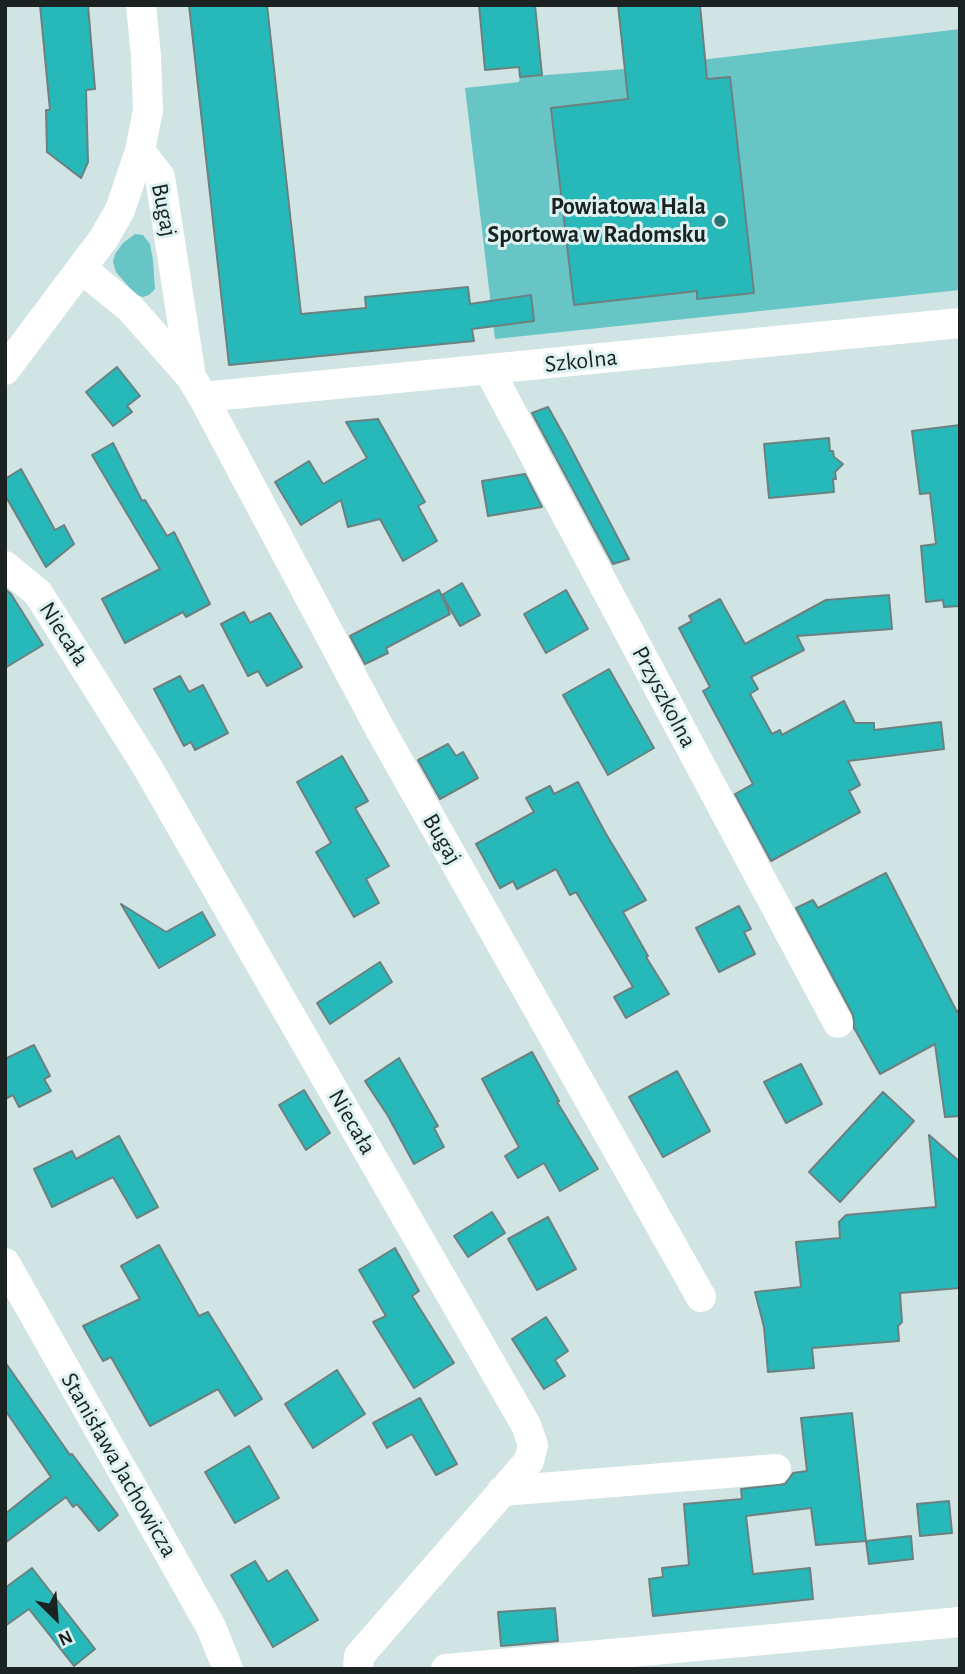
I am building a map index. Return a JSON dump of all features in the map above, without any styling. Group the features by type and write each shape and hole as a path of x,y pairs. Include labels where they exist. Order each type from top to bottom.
{"street":[{"name":"Bugaj","path":"141,5 148,110 140,150 160,177 197,387"},
{"path":"5,370 104,238 120,210 140,150"},
{"name":"Bugaj","path":"82,269 130,308 197,387 380,729 702,1297"},
{"name":"Szkolna","path":"197,387 489,370 960,323"},
{"name":"Przyszkolna","path":"489,370 838,1023"},
{"name":"Niecała","path":"5,566 38,593 146,765 526,1425 533,1445 529,1461 359,1656 358,1669"},
{"name":"Stanisława Jachowicza","path":"5,1263 211,1627 228,1669"},
{"path":"502,1491 776,1469"},
{"path":"446,1669 960,1622"}],"shaded area":[{"name":"Powiatowa Hala Sportowa w Radomsku","path":"960,29 960,290 495,339 465,88 519,82 520,77 625,69"},
{"path":"135,234 143,235 150,244 153,260 155,289 143,297 136,295 116,272 113,262 123,243"}],"building":[{"path":"40,5 88,5 95,89 86,90 88,162 81,178 47,152 46,110 50,110"},
{"path":"189,5 267,5 301,314 366,308 365,297 468,287 470,304 531,295 534,321 472,329 474,341 229,365"},
{"path":"479,5 535,5 542,75 520,77 519,67 485,70"},
{"name":"Powiatowa Hala Sportowa w Radomsku","path":"618,5 700,5 707,79 730,77 754,293 697,299 697,291 574,305 551,108 628,99"},
{"path":"117,367 140,396 127,406 132,412 113,426 86,392"},
{"path":"548,407 629,559 613,564 532,413"},
{"path":"378,419 425,502 418,506 437,541 403,561 380,519 348,527 341,500 301,525 275,482 309,461 323,484 367,458 346,422"},
{"path":"960,425 960,606 944,607 943,600 926,602 921,546 936,544 930,493 920,494 912,431"},
{"path":"829,438 830,451 833,451 834,457 843,464 835,472 834,492 769,498 764,444"},
{"path":"113,443 142,501 145,500 167,536 174,532 210,604 186,617 183,612 125,643 102,599 160,569 92,455"},
{"path":"21,469 55,530 64,525 74,544 46,567 5,495 5,479"},
{"path":"525,474 542,507 488,516 482,481"},
{"path":"462,583 480,615 460,626 442,595"},
{"path":"5,589 11,594 43,645 5,668"},
{"path":"439,590 450,614 386,648 388,653 365,664 350,636"},
{"path":"566,590 588,629 546,653 524,614"},
{"path":"889,595 892,629 797,636 804,650 751,677 758,689 750,694 772,734 780,730 782,735 844,701 855,723 874,723 874,730 941,722 944,749 848,761 860,785 849,791 860,812 771,861 735,794 753,784 703,691 710,687 679,628 692,621 689,616 720,599 745,644 826,600"},
{"path":"244,612 250,623 270,613 302,667 267,686 258,671 248,676 221,624"},
{"path":"609,669 654,748 608,775 563,695"},
{"path":"180,676 189,692 203,685 228,733 195,750 191,742 184,746 154,689"},
{"path":"448,744 456,756 463,752 478,778 440,799 418,760"},
{"path":"342,756 368,801 355,808 389,866 366,879 379,903 354,917 316,852 331,843 297,782"},
{"path":"578,782 646,900 623,912 669,994 626,1018 614,997 633,987 576,892 570,895 556,869 517,889 513,881 500,888 476,844 534,812 526,798 550,786 554,794"},
{"path":"886,873 957,1012 960,1009 960,1116 945,1117 935,1044 880,1074 854,1028 853,1015 796,908 813,900 818,908"},
{"path":"121,904 166,932 202,912 215,935 159,968"},
{"path":"739,906 751,929 744,932 755,954 719,972 696,928"},
{"path":"380,962 392,982 330,1024 317,1003"},
{"path":"34,1045 50,1076 44,1079 51,1091 19,1107 13,1095 5,1099 5,1059"},
{"path":"532,1052 559,1101 557,1102 598,1169 560,1191 544,1163 518,1178 505,1156 519,1147 482,1079"},
{"path":"399,1058 438,1126 434,1128 444,1147 414,1164 365,1081"},
{"path":"801,1064 822,1104 786,1123 764,1082"},
{"path":"677,1071 710,1131 663,1157 629,1097"},
{"path":"304,1090 330,1133 306,1150 279,1105"},
{"path":"883,1092 914,1121 840,1202 809,1172"},
{"path":"929,1135 960,1162 960,1288 900,1293 902,1322 898,1326 899,1341 812,1348 814,1368 768,1372 764,1327 755,1292 801,1287 796,1242 840,1238 839,1222 846,1215 936,1207"},
{"path":"119,1136 158,1207 137,1218 113,1177 52,1207 34,1169 72,1151 76,1159"},
{"path":"492,1212 505,1233 468,1257 454,1236"},
{"path":"548,1217 576,1269 537,1290 508,1239"},
{"path":"159,1245 199,1316 208,1312 262,1399 235,1416 218,1389 150,1426 111,1357 103,1361 83,1326 140,1299 121,1266"},
{"path":"395,1248 419,1291 412,1296 454,1363 414,1388 373,1322 386,1316 359,1270"},
{"path":"546,1317 568,1351 555,1360 565,1376 544,1389 512,1339"},
{"path":"5,1362 70,1455 72,1454 118,1515 99,1531 77,1504 73,1507 66,1497 5,1543 5,1514 51,1477 5,1410"},
{"path":"337,1370 365,1414 313,1448 285,1404"},
{"path":"420,1398 457,1464 436,1475 412,1434 387,1448 373,1423"},
{"path":"852,1413 866,1541 816,1545 811,1508 746,1516 753,1574 810,1568 813,1599 653,1616 649,1579 663,1577 662,1568 689,1565 684,1504 742,1499 741,1489 785,1484 793,1473 807,1471 801,1418"},
{"path":"249,1446 279,1498 235,1523 205,1472"},
{"path":"949,1501 952,1533 920,1536 917,1504"},
{"path":"911,1536 913,1559 869,1564 866,1541"},
{"path":"255,1561 268,1582 287,1570 318,1620 273,1647 231,1575"},
{"path":"32,1568 95,1649 74,1666 29,1609 5,1626 5,1588"},
{"path":"555,1608 558,1641 501,1646 498,1612"}],"place":[{"name":"Powiatowa Hala Sportowa w Radomsku","path":"720,221"}]}
